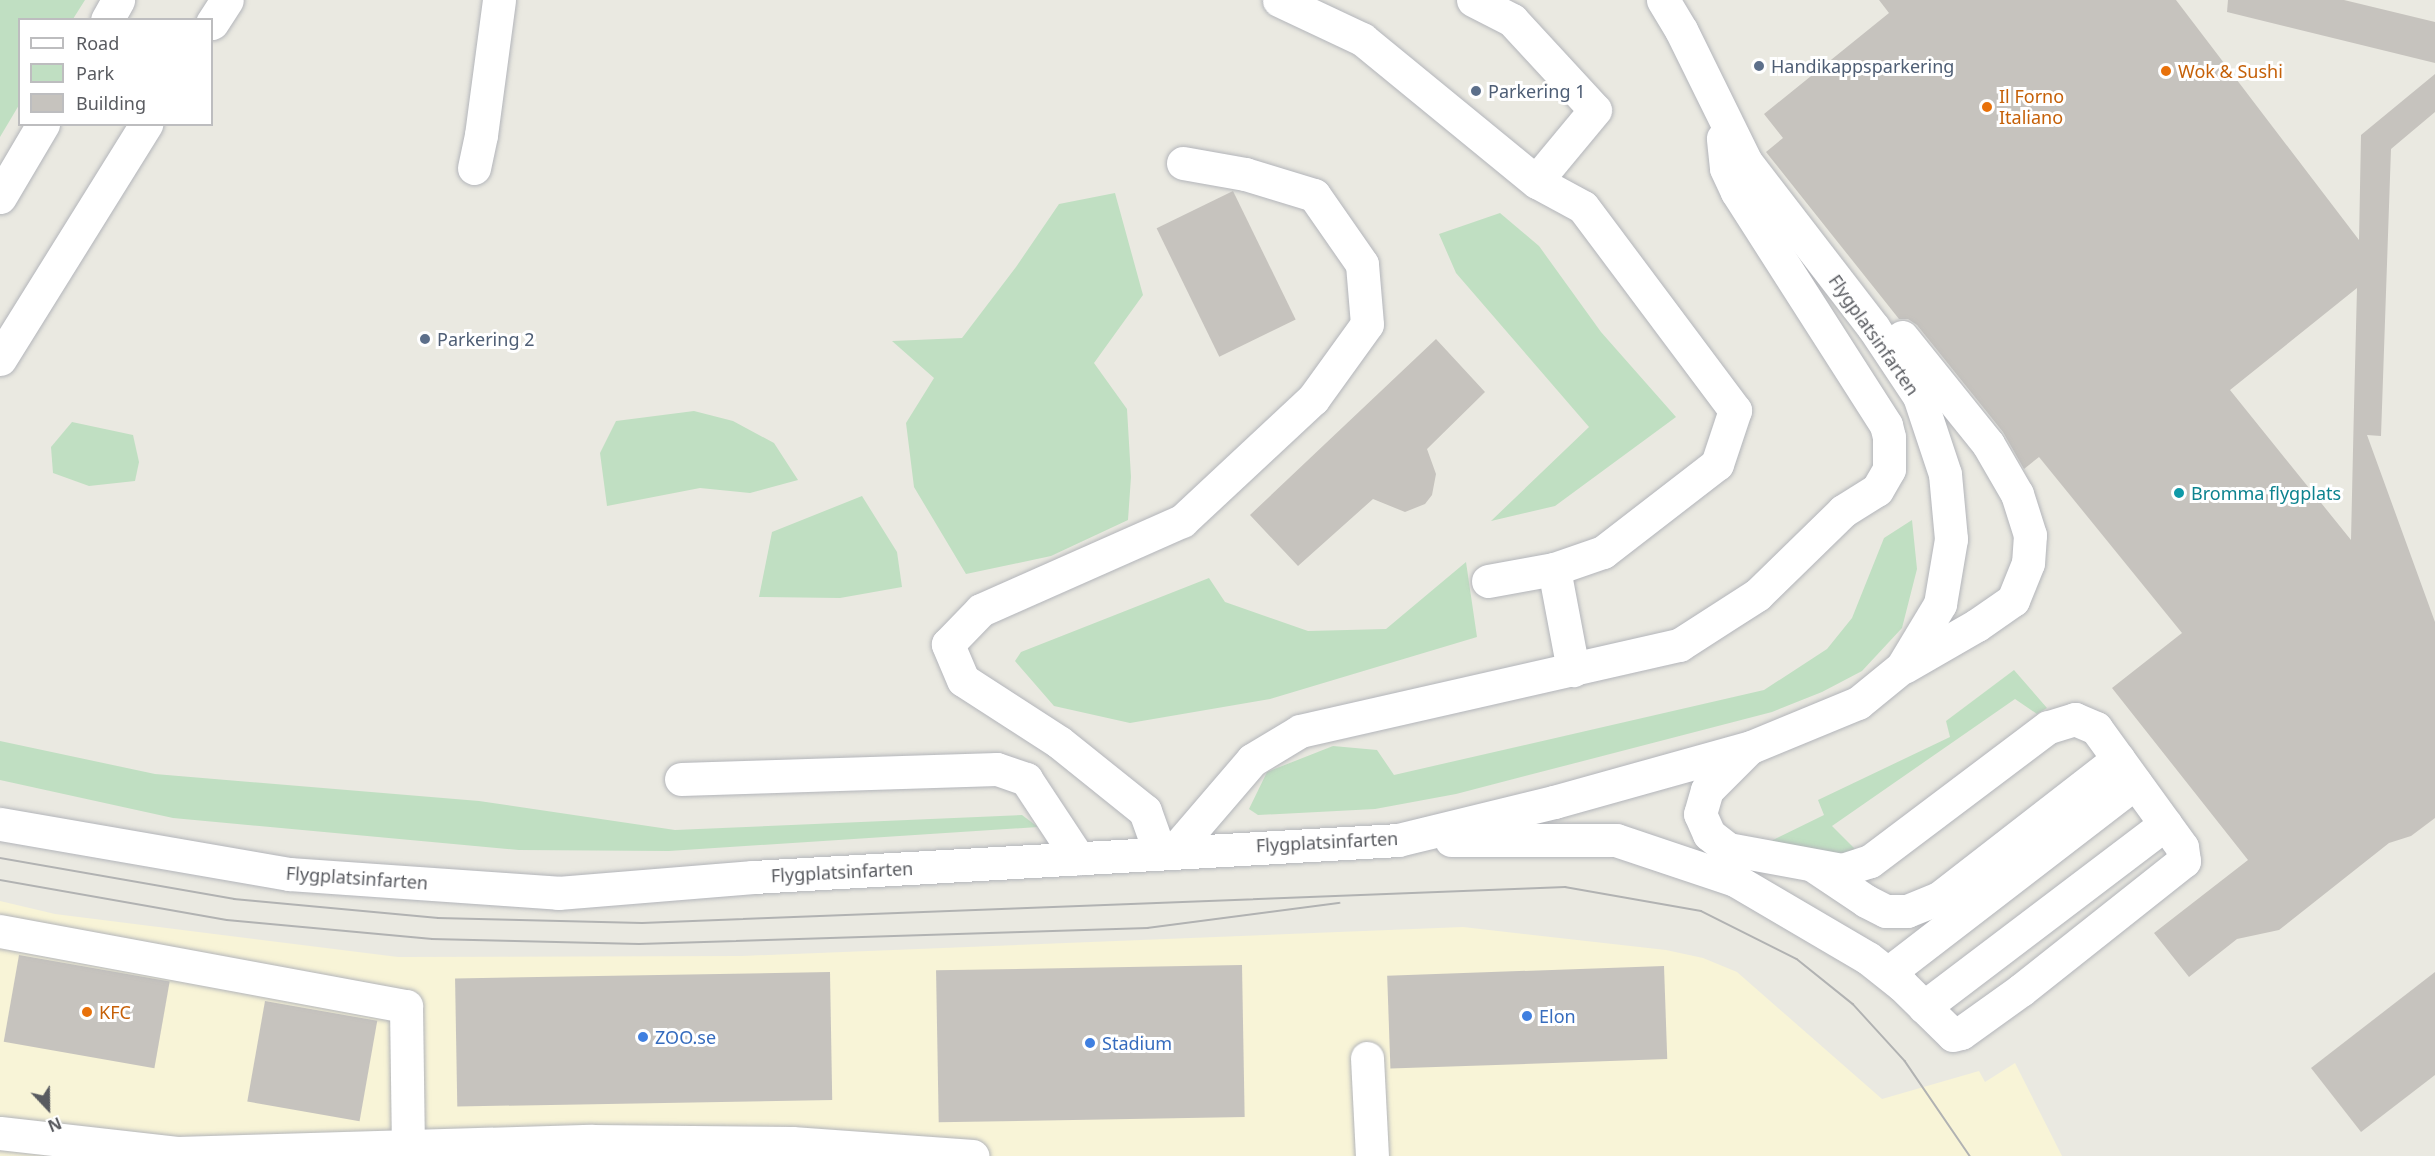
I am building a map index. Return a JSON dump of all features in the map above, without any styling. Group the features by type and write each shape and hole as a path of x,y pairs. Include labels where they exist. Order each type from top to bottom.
{"street":[{"path":"108,18 118,0"},
{"path":"213,21 227,0"},
{"path":"474,168 499,0"},
{"path":"1280,0 1362,39 1536,181 1583,207 1735,410 1717,464 1603,552 1554,569 1488,581"},
{"path":"1473,0 1512,20 1595,110 1536,181"},
{"name":"Flygplatsinfarten","path":"0,824 289,874 558,893 753,878 1398,840 1554,802 1751,747 1858,703 1902,668 1940,604 1951,539 1945,474 1919,396 1873,327 1746,162 1681,30 1663,0"},
{"path":"1183,163 1245,174 1314,195 1362,264 1367,324 1313,399 1182,521 1115,554 981,610 948,644 963,680 1059,742 1144,811 1167,852 1252,760 1300,731 1680,645 1757,595 1843,511 1877,490 1889,469 1889,436 1886,425 1737,192 1726,168 1720,111"},
{"path":"0,197 43,126"},
{"path":"0,359 145,126"},
{"path":"1736,141 1760,156 1988,444 2020,504 2030,535 2028,562 2013,600 1977,625 1902,668"},
{"path":"1554,569 1574,670"},
{"path":"1398,840 1616,840 1735,880 1868,958 1888,973 1953,1035 1961,1033 2021,990 2184,861 2182,847 2096,728 2075,719 2048,727 1870,861 1842,870 1728,849 1709,834 1700,814 1707,790 1751,747"},
{"path":"681,779 997,769 1026,779 1078,858"},
{"path":"1812,864 1866,901 1886,911 1907,911 1939,898 2127,771"},
{"path":"1888,973 2127,771"},
{"path":"1924,1007 2165,824"},
{"path":"0,931 406,1006 408,1146"},
{"path":"1366,1058 1372,1156"},
{"path":"0,1133 177,1153 592,1142 792,1143 973,1156"}],"shaded area":[{"path":"0,901 55,914 398,957 742,956 1463,927 1666,950 1703,958 1737,972 1882,1099 1979,1071 1985,1082 2015,1063 2062,1156 0,1156"}],"green space":[{"path":"0,0 85,0 74,18 18,18 18,107 0,137"},
{"path":"1115,193 1143,295 1094,363 1127,409 1131,477 1128,520 1051,556 966,574 914,487 906,423 934,378 892,341 962,338 1016,267 1059,204"},
{"path":"1500,213 1539,246 1601,332 1676,417 1555,506 1491,521 1589,427 1456,273 1439,234"},
{"path":"694,411 733,421 774,443 798,480 750,493 700,488 607,506 600,453 616,421"},
{"path":"72,422 133,435 139,462 135,481 89,486 53,473 51,447"},
{"path":"862,496 897,552 902,587 840,598 759,597 772,532"},
{"path":"1912,520 1917,569 1902,628 1862,671 1822,692 1772,712 1456,794 1375,809 1258,815 1249,809 1267,772 1333,746 1377,750 1394,775 1764,690 1827,649 1852,618 1884,538"},
{"path":"1466,562 1477,637 1270,699 1130,723 1054,706 1015,661 1021,652 1209,578 1225,602 1308,631 1386,629"},
{"path":"2014,670 2047,708 2037,714 2015,699 1832,826 1858,852 1844,860 1767,843 1824,815 1818,800 1950,737 1946,721"},
{"path":"0,741 155,774 479,801 675,830 1022,815 1038,827 669,851 519,850 173,818 0,780"}],"building":[{"name":"Bromma flygplats","path":"1879,0 2176,0 2359,240 2361,135 2435,74 2435,112 2391,149 2381,436 2367,435 2435,622 2435,818 2411,836 2389,843 2279,930 2237,939 2189,977 2154,933 2248,860 2112,688 2182,633 2039,457 2024,469 2003,432 1917,325 1908,319 1899,319 1766,152 1783,138 1764,114 1889,13","holes":["2357,288 2351,540 2230,390"]},
{"path":"2228,0 2344,0 2435,22 2435,63 2227,12"},
{"path":"1233,191 1296,320 1219,357 1157,228"},
{"path":"1436,339 1485,392 1427,449 1436,474 1432,495 1425,504 1405,512 1373,499 1298,566 1250,515"},
{"name":"KFC","path":"19,955 170,982 154,1068 4,1042"},
{"name":"Stadium","path":"1242,965 1245,1117 939,1122 936,970"},
{"name":"Elon","path":"1664,966 1667,1059 1390,1069 1387,976"},
{"name":"ZOO.se","path":"830,972 832,1100 457,1107 455,979"},
{"path":"2435,972 2435,1075 2361,1132 2311,1068"},
{"path":"265,1001 377,1021 360,1121 247,1101"}],"tram line":[{"path":"0,858 234,899 438,918 642,923 1565,887 1701,911 1797,959 1853,1004 1905,1061 1970,1156"},
{"path":"0,880 227,920 432,939 639,944 1148,928 1339,903"}],"place":[{"name":"Handikappsparkering","path":"1759,66"},
{"name":"Wok & Sushi","path":"2166,71"},
{"name":"Parkering 1","path":"1476,91"},
{"name":"Il Forno Italiano","path":"1987,107"},
{"name":"Parkering 2","path":"425,339"},
{"name":"Bromma flygplats","path":"2179,493"},
{"name":"KFC","path":"87,1012"},
{"name":"Elon","path":"1527,1016"},
{"name":"ZOO.se","path":"643,1037"},
{"name":"Stadium","path":"1090,1043"}]}
